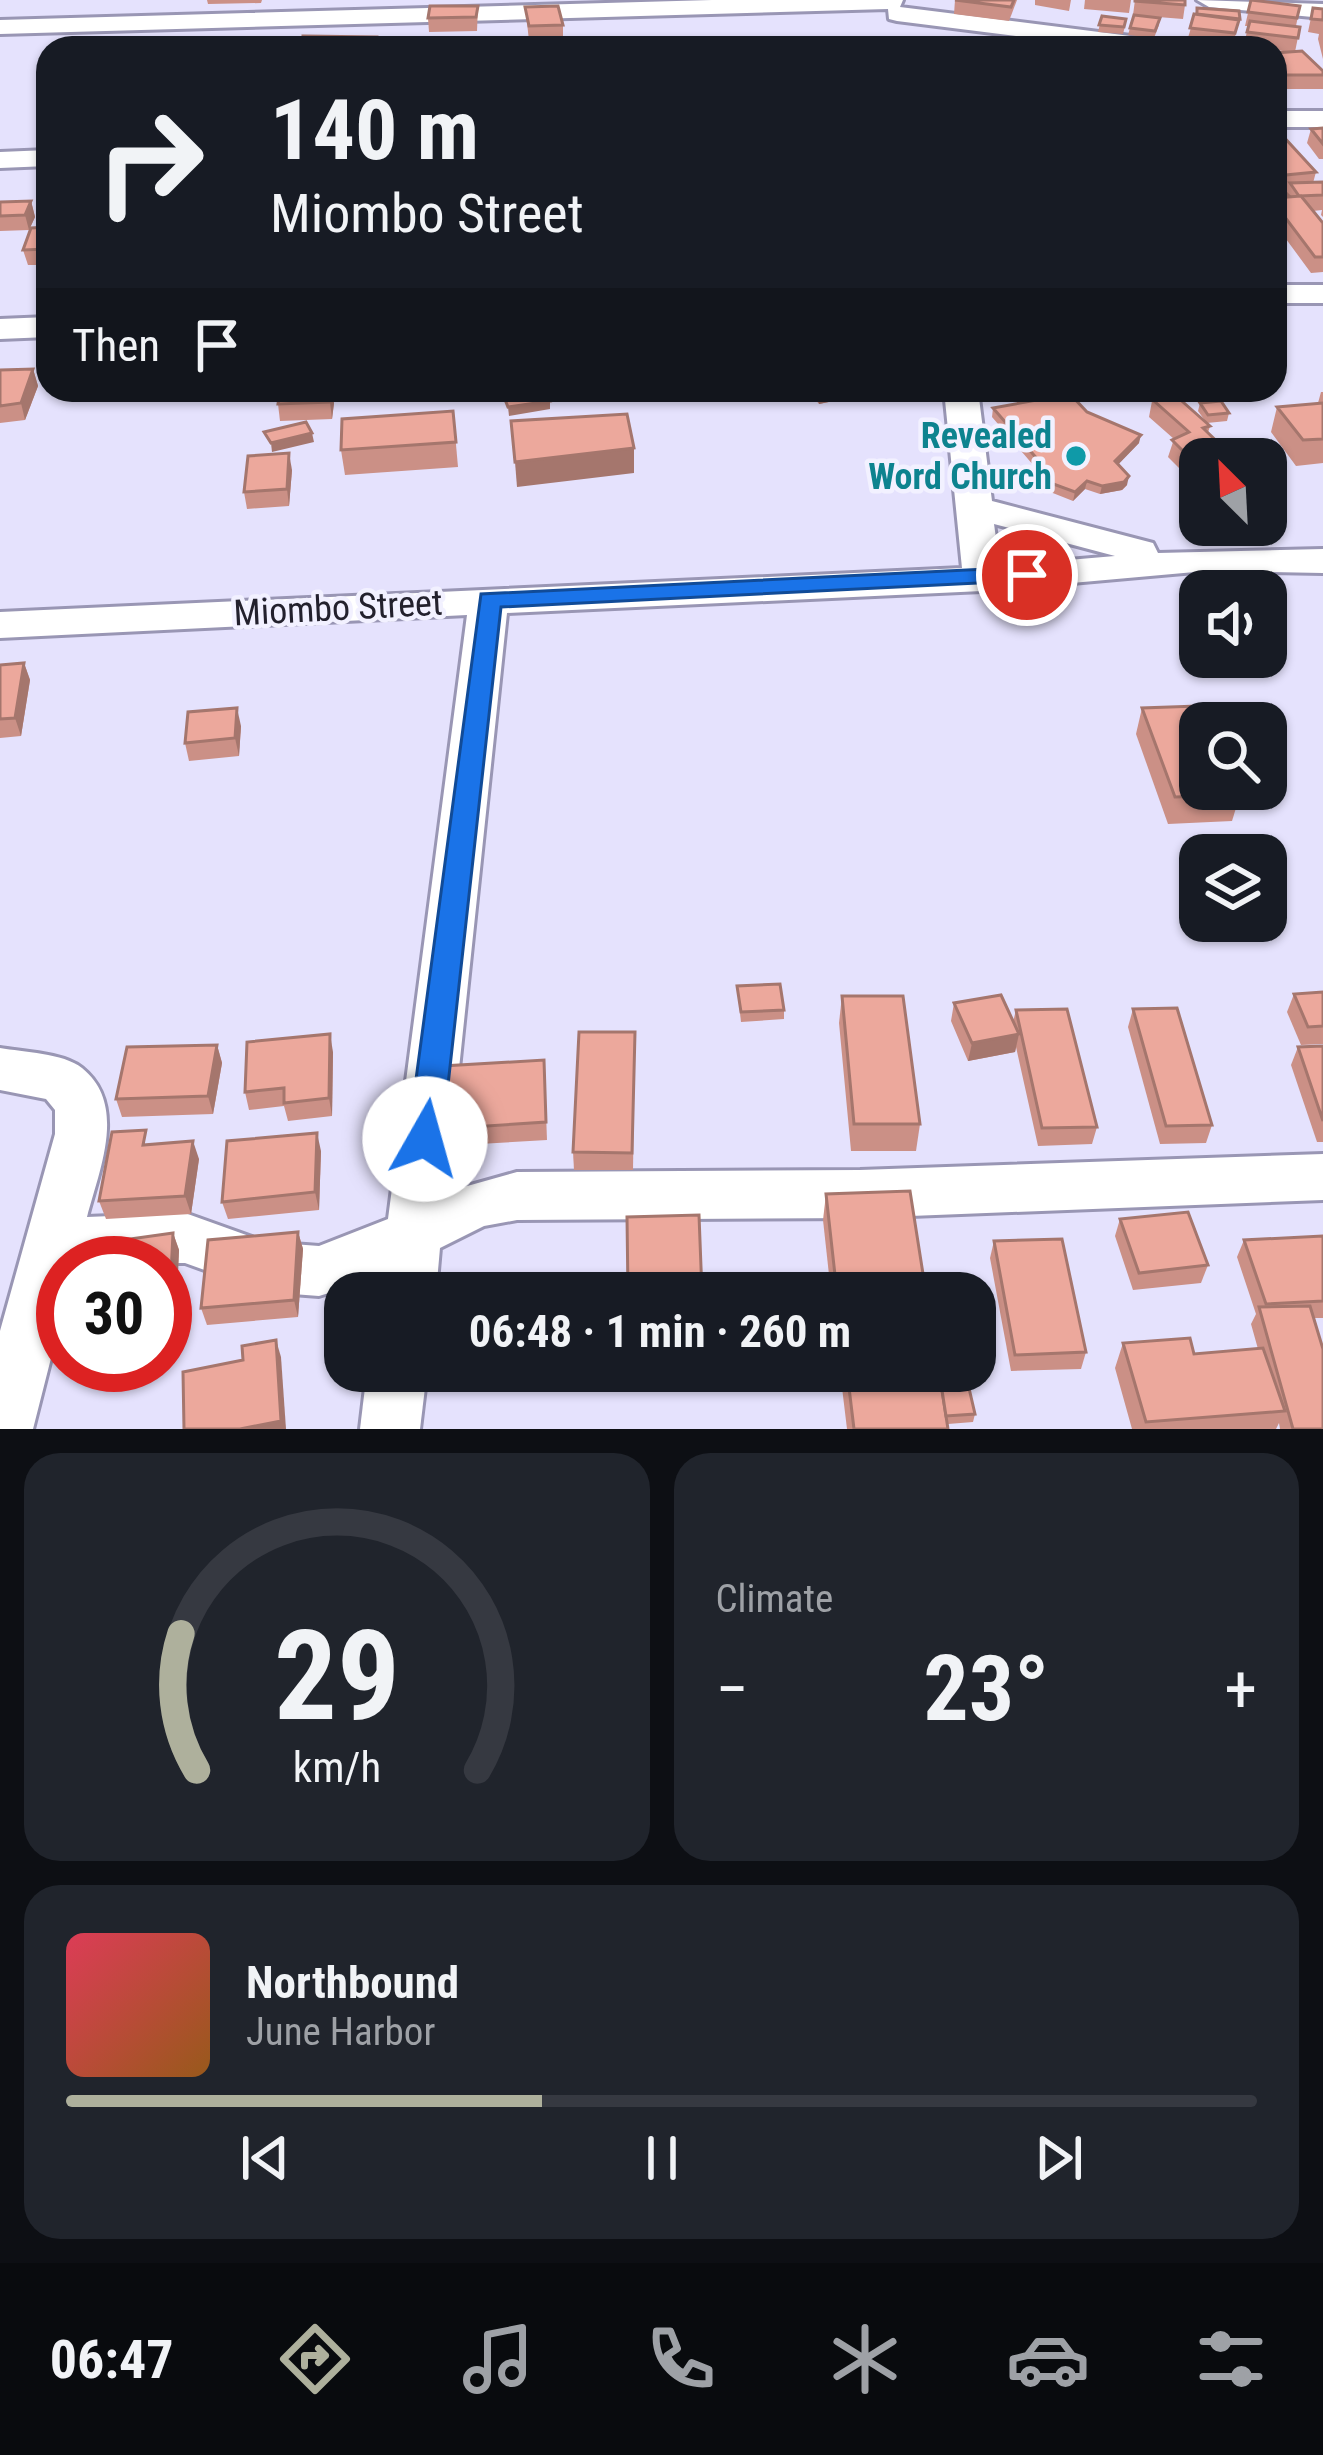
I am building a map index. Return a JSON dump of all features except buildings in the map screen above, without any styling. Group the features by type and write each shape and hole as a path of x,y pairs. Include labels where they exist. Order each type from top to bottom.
{"street":[{"path":"1209,0 1323,11"},
{"path":"894,5 903,36"},
{"path":"0,27 894,5 1093,36"},
{"path":"1287,119 1323,119"},
{"path":"0,160 36,158"},
{"path":"1287,294 1323,294"},
{"path":"0,329 36,328"},
{"path":"962,402 982,579"},
{"path":"974,508 1068,537 1206,560"},
{"name":"Miombo Street","path":"0,625 982,579 1206,560 1323,561"},
{"path":"410,1272 490,600"},
{"path":"0,1069 62,1081 81,1105 81,1134 53,1236"},
{"path":"192,1241 266,1267 319,1271 356,1261 476,1204 517,1196 860,1194 1323,1178"},
{"path":"4,1429 36,1302"},
{"path":"390,1429 395,1392"}],"place":[{"name":"Revealed Word Church","path":"1076,456"}],"route":[{"path":"425,1139 490,600 1027,575"}]}
